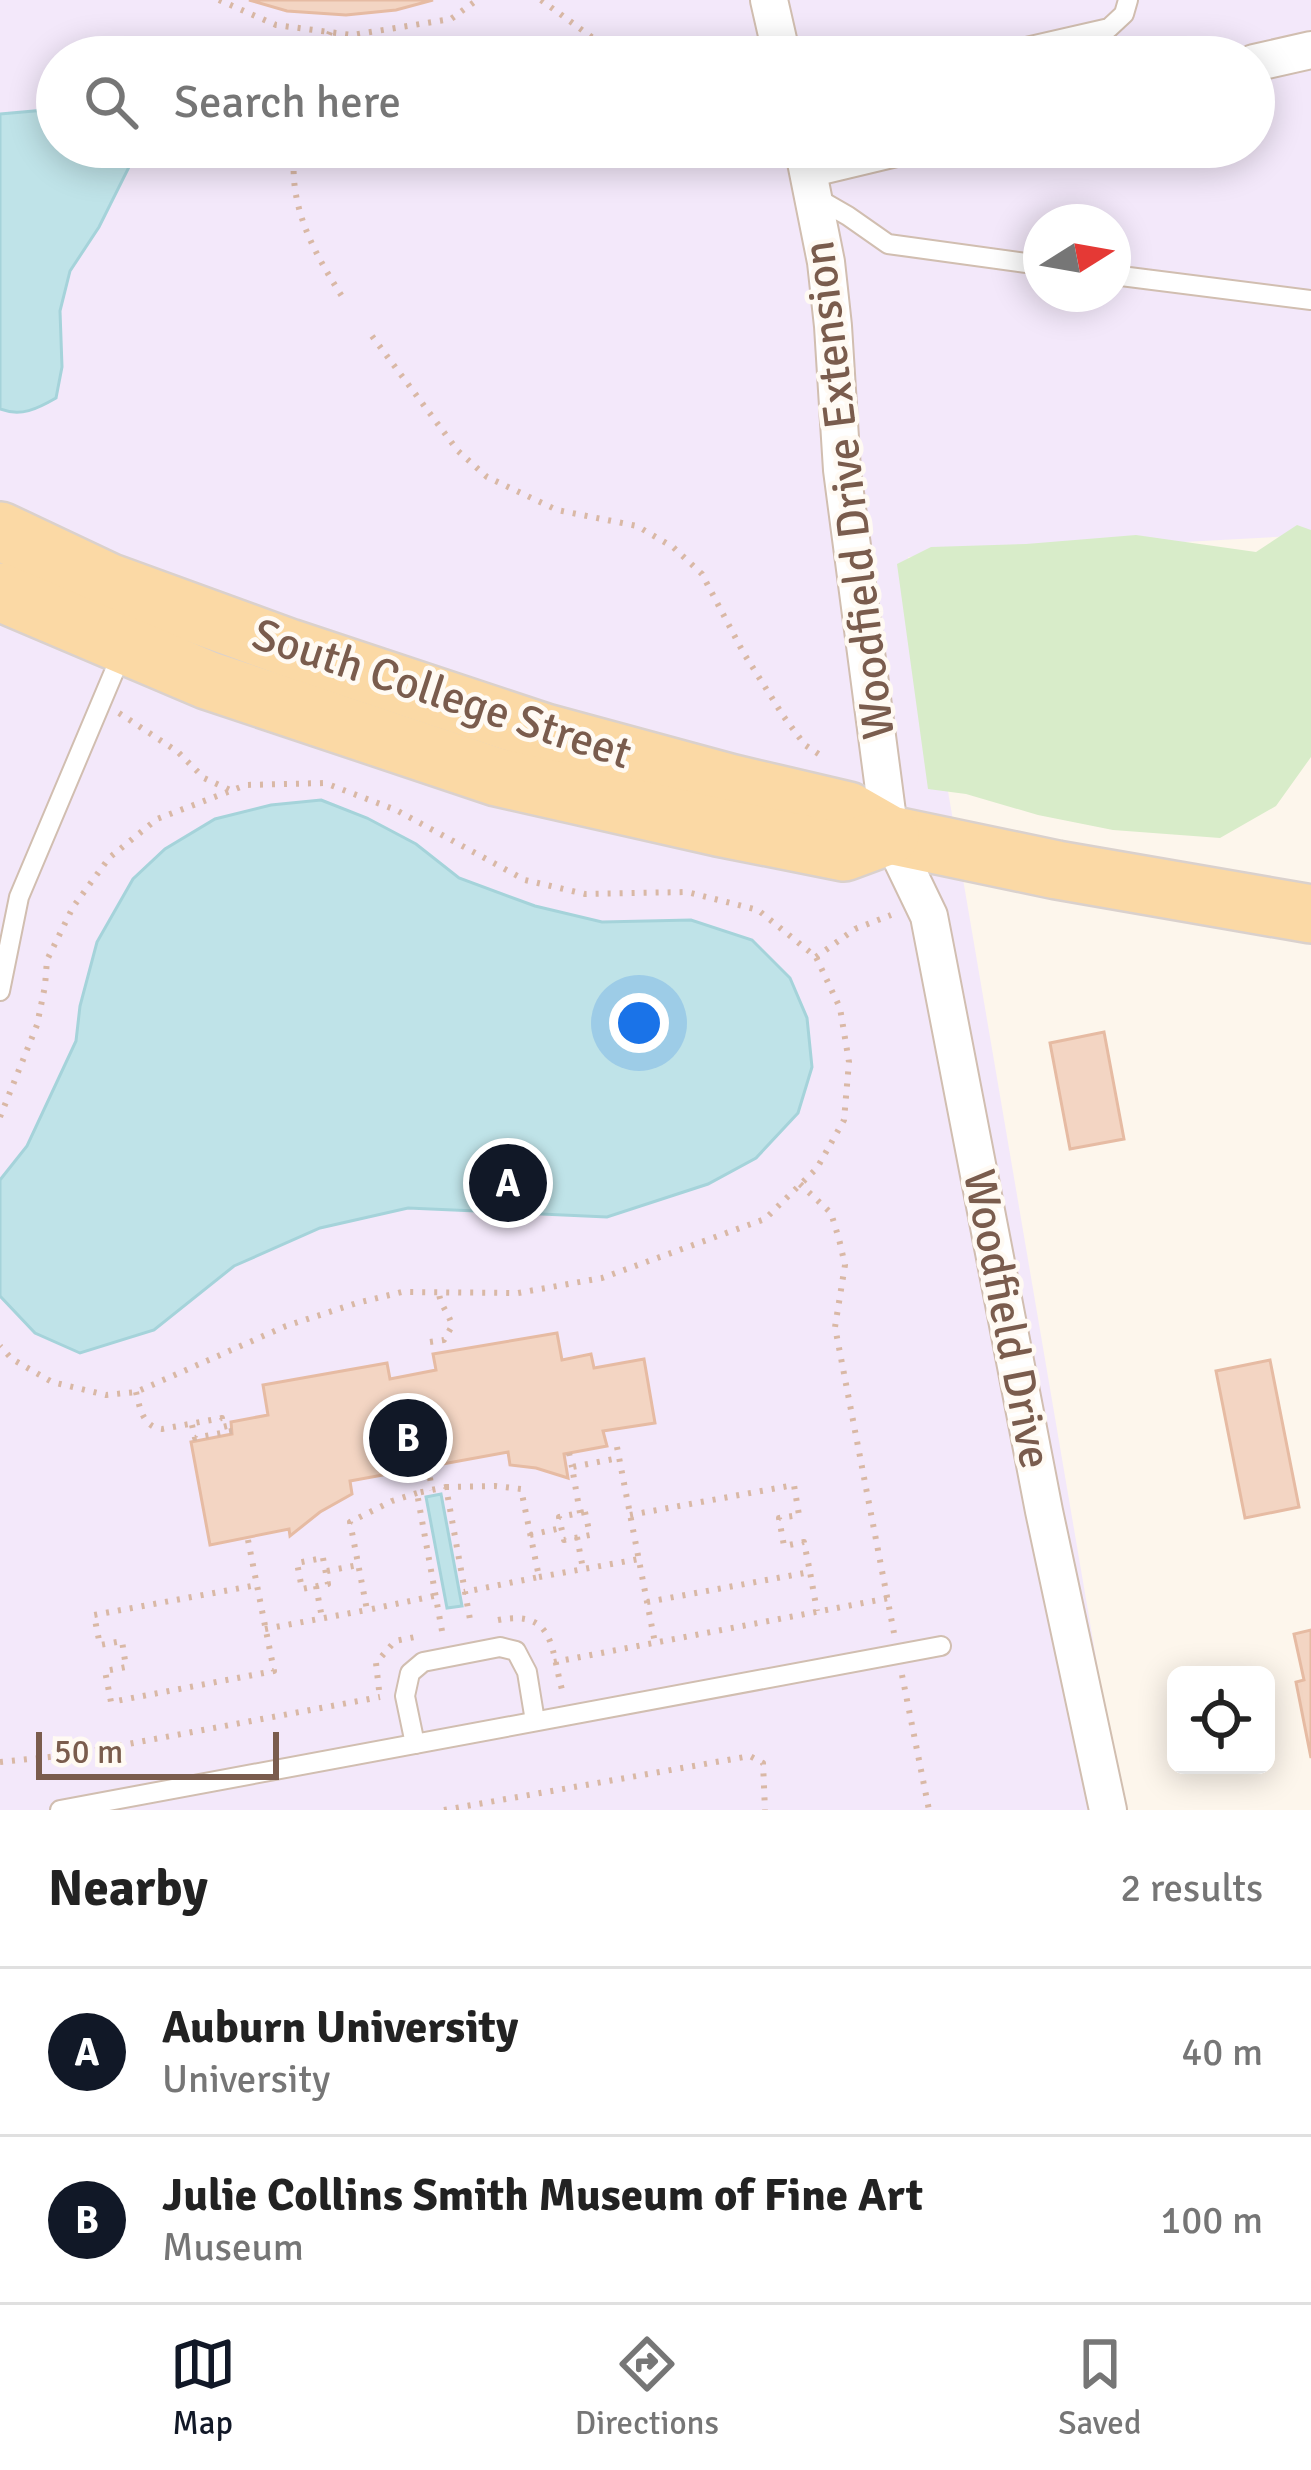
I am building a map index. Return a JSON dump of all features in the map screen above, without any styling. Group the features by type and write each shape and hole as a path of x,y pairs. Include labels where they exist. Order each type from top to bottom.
{"main road":[{"name":"South College Street","path":"0,531 108,582 143,622 207,680 497,777 844,852 890,835"},
{"name":"South College Street","path":"0,592 143,622 848,811 890,835 1311,914"}],"street":[{"path":"769,0 777,36"},
{"path":"1275,59 1311,50"},
{"name":"Woodfield Drive Extension","path":"808,171 826,262 842,470 890,835"},
{"name":"Woodfield Drive","path":"890,835 929,916 1044,1511 1108,1810"}],"lane":[{"path":"1074,36 1109,28 1124,14 1128,0"},
{"path":"808,171 848,216 888,244 1023,263"},
{"path":"1131,277 1311,300"},
{"path":"0,991 19,897 143,622"},
{"path":"61,1810 940,1646"},
{"path":"415,1744 405,1696 410,1672 423,1662 500,1647 516,1651 527,1672 535,1721"}],"path":[{"path":"218,0 276,25 352,35 451,19 476,0"},
{"path":"541,0 590,36"},
{"path":"328,36 330,32"},
{"path":"295,168 295,196 304,229 345,301"},
{"path":"372,336 458,451 488,476 557,510 637,526 674,547 702,574 784,717 805,745 826,759"},
{"path":"116,711 178,752 204,778 230,790"},
{"path":"0,1118 37,1025 47,960 73,907 109,858 157,819 246,785 325,783 396,810 525,880 585,894 687,892 758,910 816,957 840,1008 849,1062 844,1120 817,1168 765,1219 602,1278 518,1293 402,1292 357,1303 136,1392 106,1395 52,1382 12,1359 0,1346"},
{"path":"816,957 855,929 891,914"},
{"path":"800,1184 831,1213 839,1239 844,1265 835,1327 928,1810"},
{"path":"430,1342 444,1340 452,1326 439,1291"},
{"path":"136,1392 146,1422 153,1428 222,1418 224,1427 232,1428 195,1438 192,1424"},
{"path":"616,1447 655,1642"},
{"path":"569,1453 580,1513"},
{"path":"572,1467 619,1458"},
{"path":"428,1466 432,1490"},
{"path":"630,1515 794,1485 799,1515 779,1518 784,1546 804,1542 818,1611"},
{"path":"446,1487 471,1625"},
{"path":"367,1610 350,1522 417,1493 446,1487 521,1490 539,1577"},
{"path":"417,1493 442,1631"},
{"path":"585,1512 590,1535 563,1540 559,1517 580,1513 585,1512"},
{"path":"530,1535 561,1528"},
{"path":"577,1537 583,1569"},
{"path":"248,1540 266,1629 274,1671 111,1702 105,1671 126,1667 122,1641 100,1645 94,1615 257,1585"},
{"path":"323,1558 328,1584 316,1586 302,1589 298,1564 323,1558"},
{"path":"464,1592 639,1559"},
{"path":"325,1571 358,1565"},
{"path":"647,1602 810,1572"},
{"path":"316,1586 322,1618"},
{"path":"266,1629 436,1596"},
{"path":"554,1662 889,1598"},
{"path":"0,1762 69,1755 380,1697"},
{"path":"444,1810 750,1756 763,1763 765,1810"}],"shaded area":[{"path":"0,0 1311,0 1311,535 908,557 1122,1810 0,1810"}],"green space":[{"path":"1297,525 1311,530 1311,757 1276,806 1220,838 1113,830 928,789 897,564 931,547 1136,535 1256,552"}],"water":[{"path":"36,111 36,168 128,168 70,271 60,311 62,367 56,398 29,411 0,409 0,114"},
{"path":"321,800 416,844 459,878 535,906 602,922 691,920 752,940 790,978 807,1018 812,1067 798,1113 756,1158 708,1184 607,1217 408,1208 320,1228 234,1266 154,1330 80,1353 35,1333 0,1296 0,1180 27,1146 76,1041 97,942 133,879 165,849 215,819 271,805"},
{"path":"441,1494 462,1606 447,1608 426,1497"}],"building":[{"path":"249,0 433,0 346,15 287,11"},
{"path":"1104,1032 1124,1139 1070,1149 1050,1043"},
{"path":"557,1333 562,1360 591,1354 594,1368 644,1359 655,1423 603,1431 607,1446 564,1454 568,1478 510,1465 508,1452 350,1481 352,1494 290,1536 289,1529 210,1545 191,1442 232,1434 231,1422 268,1415 263,1385 387,1363 390,1379 436,1370 433,1354"},
{"path":"1270,1360 1299,1507 1245,1518 1216,1371"},
{"path":"1311,1630 1311,1758 1296,1682 1304,1680 1294,1634"}],"place":[{"name":"Auburn University","path":"508,1183"},
{"name":"Julie Collins Smith Museum of Fine Art","path":"408,1438"}]}
